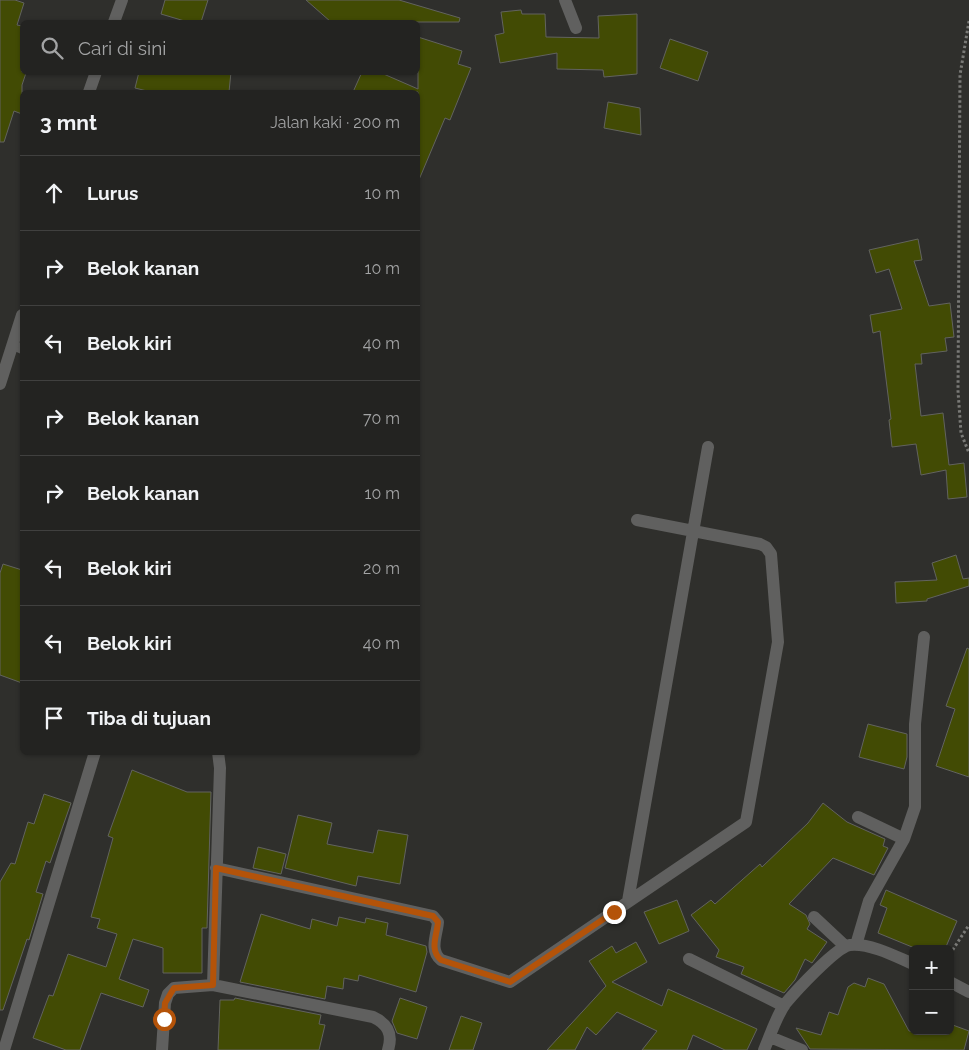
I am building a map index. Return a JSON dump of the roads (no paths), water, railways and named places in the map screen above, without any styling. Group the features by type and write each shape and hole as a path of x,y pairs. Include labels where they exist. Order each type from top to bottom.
{"street":[{"path":"115,20 122,0"},
{"path":"565,0 576,28"},
{"path":"90,90 95,75"},
{"path":"0,384 18,347 20,331"},
{"path":"628,902 708,447"},
{"path":"216,868 433,916 438,922 434,948 436,956 441,960 510,982 746,822 778,642 771,554 766,547 760,544 637,520"},
{"path":"764,1050 784,1006 827,960 851,946 869,901 904,839 915,807 915,724 924,637"},
{"path":"4,1050 95,755"},
{"path":"213,985 220,768 218,755"},
{"path":"858,817 904,839"},
{"path":"814,917 851,946 876,949 909,962"},
{"path":"689,959 784,1006"},
{"path":"954,984 969,992"},
{"path":"162,1050 165,1003 168,994 174,988 213,985 373,1017 383,1022 388,1028 391,1041 388,1050"},
{"path":"770,1036 802,1050"}]}
